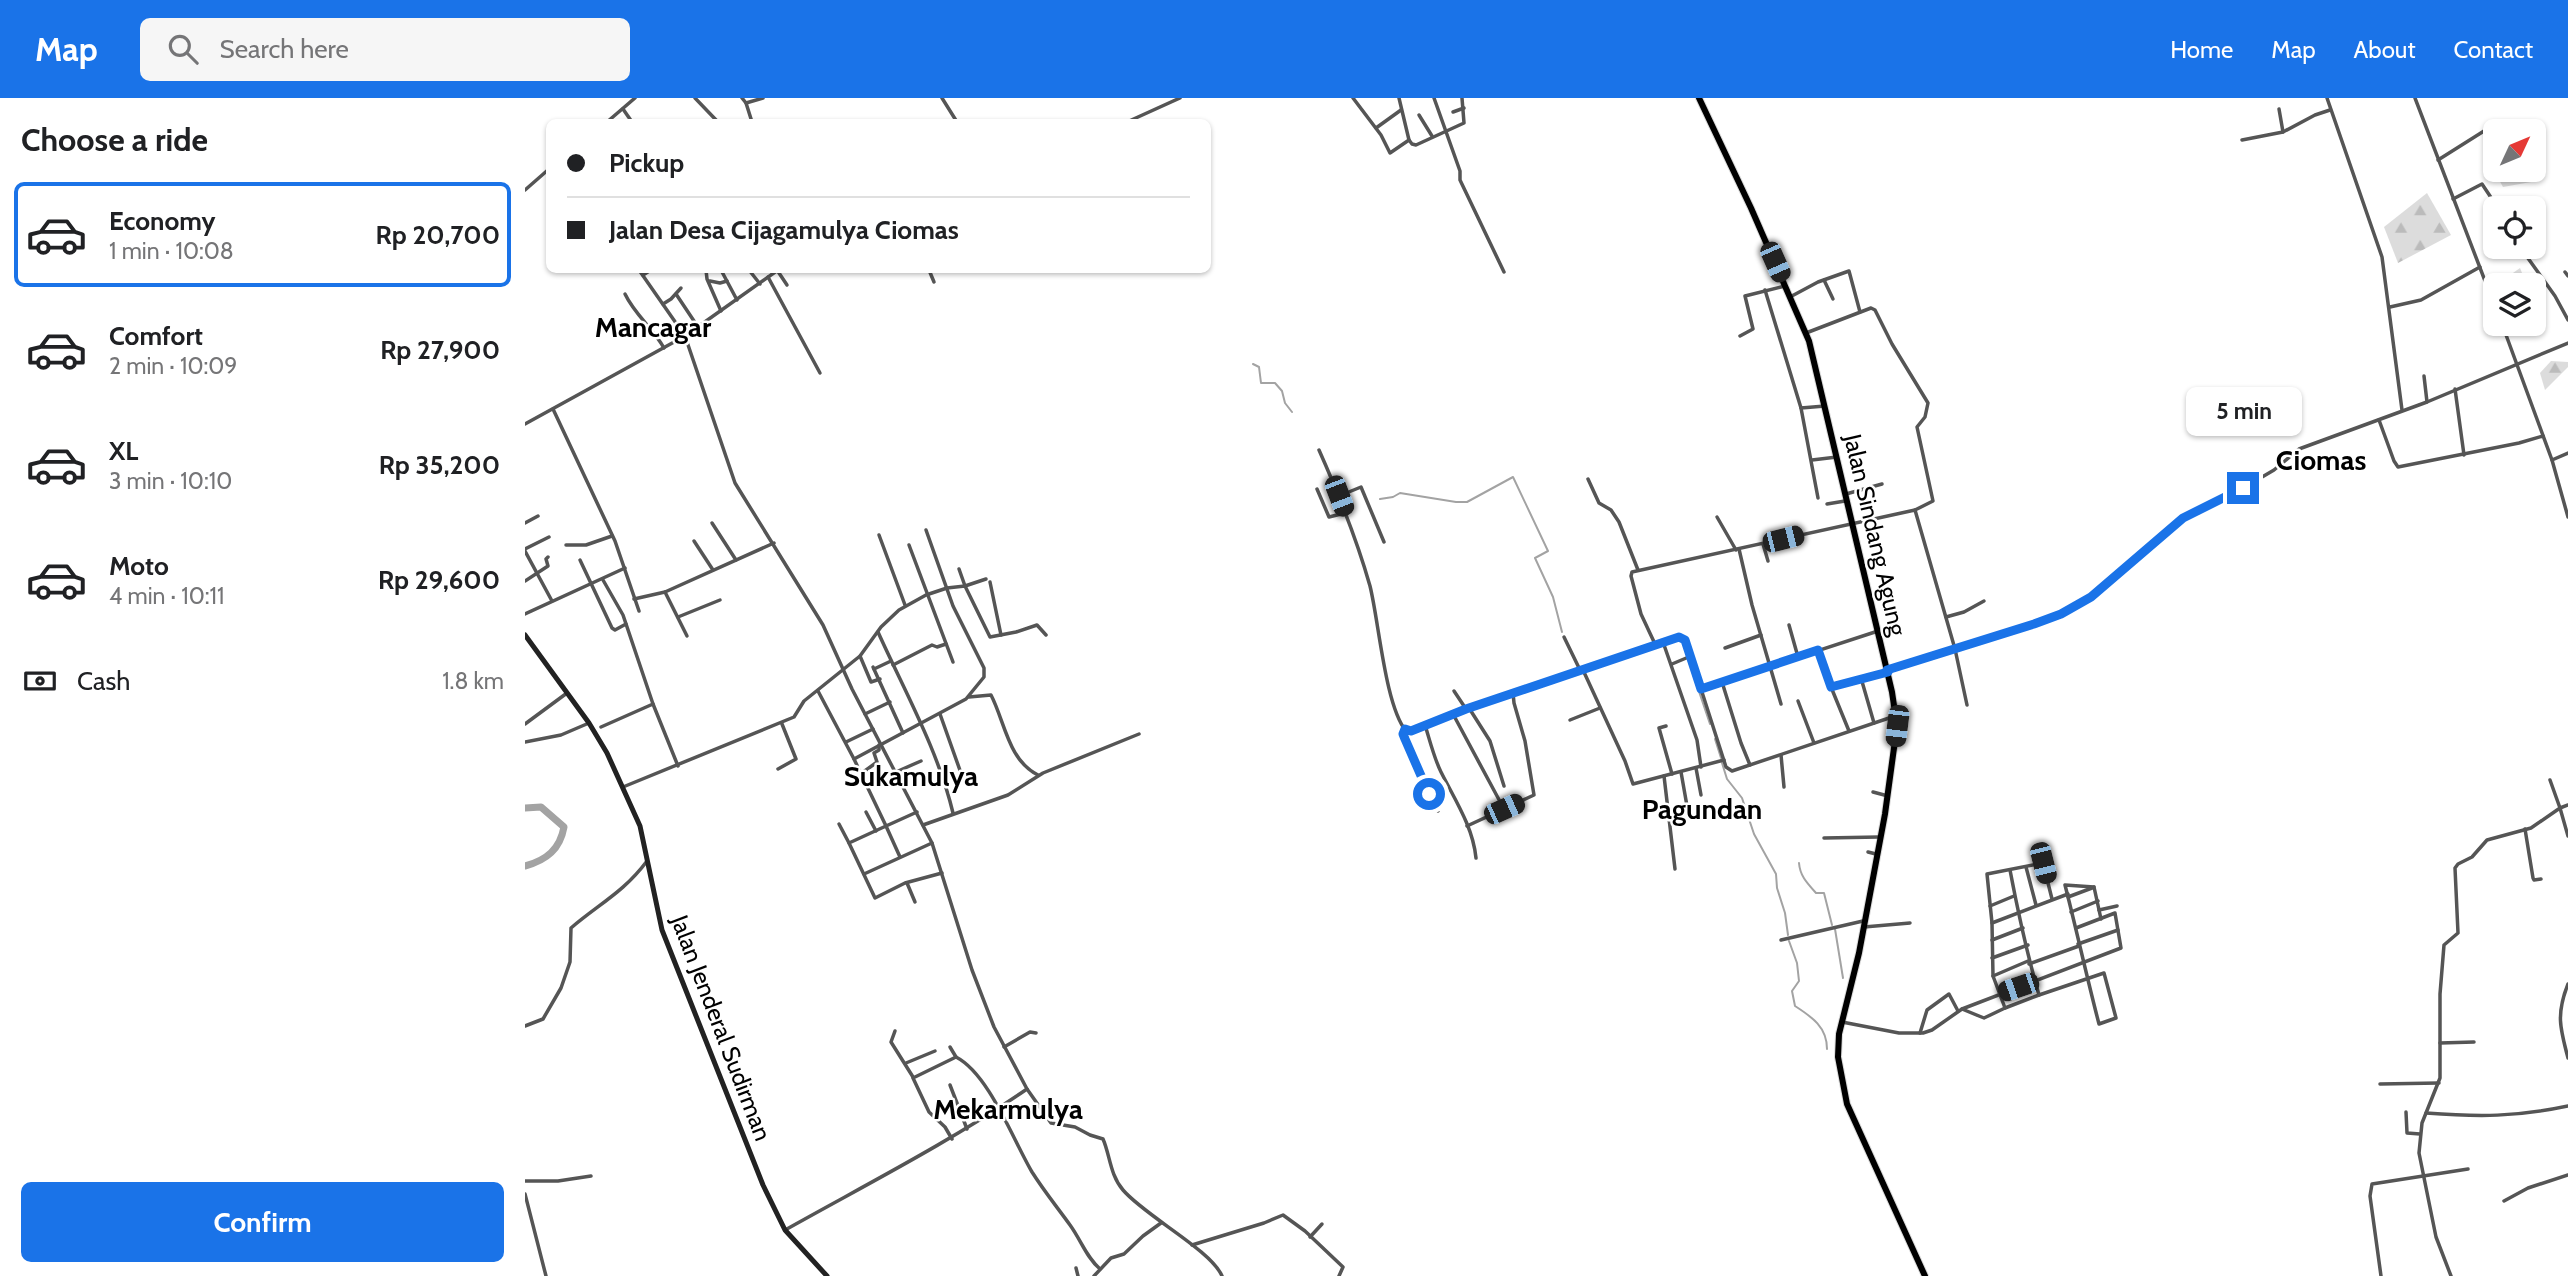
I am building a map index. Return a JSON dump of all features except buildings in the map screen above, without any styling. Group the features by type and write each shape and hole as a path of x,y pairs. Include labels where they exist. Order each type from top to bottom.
{"main road":[{"name":"Jalan Sindang Agung","path":"1699,98 1806,333 1897,716 1878,855 1838,1046 1839,1068 1847,1104 1925,1276"},
{"name":"Jalan Jenderal Sudirman","path":"525,635 589,723 607,753 639,827 659,920 677,973 763,1185 785,1230 827,1276"}],"street":[{"path":"611,119 635,98"},
{"path":"695,98 715,119"},
{"path":"742,98 751,119"},
{"path":"746,103 763,98"},
{"path":"942,98 955,119"},
{"path":"1134,119 1180,98"},
{"path":"1353,98 1376,128 1390,153 1409,140"},
{"path":"1399,98 1409,140 1416,145 1464,123 1462,98"},
{"path":"1434,98 1460,171 1461,183 1504,272"},
{"path":"2327,98 2382,257 2403,411"},
{"path":"2415,98 2483,275"},
{"path":"1453,112 1464,108"},
{"path":"623,109 630,119"},
{"path":"2279,109 2283,132"},
{"path":"1376,128 1401,110"},
{"path":"2242,140 2283,132 2330,110"},
{"path":"1419,115 1432,136"},
{"path":"2438,160 2483,132"},
{"path":"525,190 546,172"},
{"path":"2453,199 2482,184 2490,196"},
{"path":"2529,259 2555,296 2568,320"},
{"path":"2390,307 2421,300 2480,267"},
{"path":"1790,297 1849,271 1860,312"},
{"path":"646,273 643,275 685,336 736,483 823,625 880,745 932,843 980,991 1004,1047 1027,1089 1049,1122 1075,1127 1103,1139 1119,1184 1145,1211 1217,1266 1222,1276"},
{"path":"707,273 721,311"},
{"path":"722,273 737,300"},
{"path":"751,273 759,284"},
{"path":"525,424 685,336 773,273"},
{"path":"779,273 787,285"},
{"path":"930,273 934,282"},
{"path":"768,277 820,373"},
{"path":"708,279 720,283 726,280"},
{"path":"1824,280 1833,299"},
{"path":"1740,335 1752,329 1745,296 1785,286"},
{"path":"663,304 677,296 681,288"},
{"path":"1765,290 1801,408 1818,498"},
{"path":"625,294 664,348"},
{"path":"677,296 698,327"},
{"path":"1655,644 1641,614 1630,576 1632,572 1852,525 1915,510 1933,501 1916,427 1925,417 1928,402 1887,336 1875,310 1871,308 1806,333"},
{"path":"2507,336 2566,500 2568,517"},
{"path":"1831,687 2057,616 2088,600 2183,518 2223,500 2274,470 2299,449 2427,402 2568,343"},
{"path":"2424,376 2427,402"},
{"path":"2455,389 2464,455"},
{"path":"1801,408 1825,406"},
{"path":"553,409 613,536 639,611"},
{"path":"2379,420 2398,467 2543,436"},
{"path":"1319,450 1339,496 1370,588 1392,699 1405,729 1403,734 1438,811"},
{"path":"2551,460 2568,453"},
{"path":"1812,460 1837,457"},
{"path":"1588,478 1599,503 1611,510 1619,522 1638,570"},
{"path":"1827,504 1882,484"},
{"path":"1339,496 1361,487 1384,542"},
{"path":"1317,489 1329,517 1345,513"},
{"path":"1915,510 1955,649 1967,705"},
{"path":"525,523 538,516"},
{"path":"1717,517 1737,550 1781,704"},
{"path":"712,523 736,560"},
{"path":"854,759 967,698 984,677 985,671 960,622 926,530"},
{"path":"879,535 906,606"},
{"path":"566,545 586,545 613,536"},
{"path":"549,537 525,550 552,601"},
{"path":"694,541 713,570"},
{"path":"634,599 665,592 774,543"},
{"path":"1763,544 1767,561"},
{"path":"909,545 953,662"},
{"path":"525,581 548,566 548,557"},
{"path":"580,560 612,628 615,630 626,624"},
{"path":"525,614 625,568"},
{"path":"959,569 988,636 993,638 1036,625 1046,635"},
{"path":"603,580 626,624 653,704 678,766"},
{"path":"623,787 794,718 804,701 860,656 892,615 926,595 988,580 1001,635"},
{"path":"525,614 592,584"},
{"path":"665,592 687,636"},
{"path":"678,617 720,600"},
{"path":"1946,617 1964,612 1984,601"},
{"path":"1789,625 1798,657"},
{"path":"1701,689 1878,631"},
{"path":"878,632 920,724 953,813"},
{"path":"1725,648 1761,635"},
{"path":"1405,729 1411,731 1468,708 1655,644 1683,637 1727,769 1732,771 1897,716"},
{"path":"1563,638 1600,708 1633,784 1724,760"},
{"path":"1663,642 1697,740 1701,795"},
{"path":"903,733 874,668 932,645 937,647 946,644"},
{"path":"1818,650 1849,731"},
{"path":"860,656 871,682 880,679"},
{"path":"1672,664 1690,657"},
{"path":"1861,678 1874,723"},
{"path":"1722,682 1750,765"},
{"path":"818,691 863,775 901,857"},
{"path":"1454,691 1490,741 1504,786"},
{"path":"525,723 567,693"},
{"path":"1467,826 1534,794 1513,693"},
{"path":"967,698 992,696 1017,757 1023,765 1039,775"},
{"path":"1798,701 1814,743"},
{"path":"865,714 890,702"},
{"path":"601,727 653,704"},
{"path":"1570,720 1600,708"},
{"path":"940,714 962,776"},
{"path":"1453,714 1504,809"},
{"path":"525,742 561,735 589,723"},
{"path":"778,768 796,759 782,724"},
{"path":"1425,725 1441,774 1473,839 1476,858"},
{"path":"1666,726 1659,727 1672,774"},
{"path":"846,743 873,729"},
{"path":"923,825 1008,794 1039,775 1139,734"},
{"path":"847,784 863,775 877,762 874,754 880,745"},
{"path":"1780,754 1784,788"},
{"path":"896,772 921,761"},
{"path":"1681,772 1686,806"},
{"path":"1664,776 1675,869"},
{"path":"2550,780 2568,836"},
{"path":"1873,792 1888,796"},
{"path":"2452,1276 2436,1237 2419,1153 2420,1133 2439,1083 2440,994 2444,945 2458,933 2456,866 2472,857 2490,839 2525,829 2568,805"},
{"path":"866,812 876,831"},
{"path":"849,843 917,812"},
{"path":"839,824 875,898 907,883 942,873"},
{"path":"2525,829 2533,877 2534,880 2541,879"},
{"path":"1824,838 1881,837"},
{"path":"864,874 932,843"},
{"path":"1868,852 1878,855"},
{"path":"525,1026 543,1019 559,991 570,961 571,928 610,900 637,874 648,859"},
{"path":"2005,1009 1993,976 1992,923 1987,874 2043,863 2052,900"},
{"path":"2026,867 2036,905"},
{"path":"2010,870 2028,945 2029,962 2039,995"},
{"path":"907,883 915,902"},
{"path":"1920,1033 1927,1010 1949,994 1960,1010 1984,1018 2039,995 2088,979 2104,973 2116,1017 2099,1024 2088,979 2084,963 2075,929 2066,885 2094,887"},
{"path":"1992,923 2018,911 2094,887"},
{"path":"2094,887 2101,919"},
{"path":"1990,906 2015,895"},
{"path":"2071,912 2098,901"},
{"path":"2099,910 2117,906"},
{"path":"1842,1022 1910,1034 1933,1030 1960,1010 2121,948 2115,914 2075,929"},
{"path":"1781,940 1865,924 1910,923"},
{"path":"1992,940 2023,928"},
{"path":"1993,976 2117,930"},
{"path":"1992,958 2028,945"},
{"path":"2568,984 2561,1000 2559,1017 2568,1058"},
{"path":"895,1031 891,1042 906,1063 929,1112 945,1127 952,1139"},
{"path":"1004,1047 1031,1031 1036,1033"},
{"path":"2440,1043 2474,1042"},
{"path":"950,1047 956,1057 977,1076 993,1099 1047,1197 1100,1269"},
{"path":"906,1063 935,1051"},
{"path":"913,1077 956,1057"},
{"path":"2380,1084 2439,1083"},
{"path":"950,1085 967,1129"},
{"path":"785,1230 918,1155 952,1139 1027,1089"},
{"path":"2426,1113 2479,1117 2529,1114 2568,1105"},
{"path":"2406,1112 2407,1133 2420,1133"},
{"path":"2381,1276 2370,1187 2374,1183 2468,1168"},
{"path":"2504,1201 2528,1188 2568,1175"},
{"path":"525,1181 558,1181 591,1176"},
{"path":"525,1194 546,1276"},
{"path":"1192,1245 1283,1215 1343,1267 1339,1276"},
{"path":"1094,1276 1111,1258 1123,1254 1161,1223"},
{"path":"1310,1237 1322,1224"},
{"path":"1076,1268 1078,1276"}],"green space":[{"path":"2500,182 2531,182 2503,187"},
{"path":"2427,193 2451,235 2398,263 2384,227"},
{"path":"2551,361 2568,362 2568,367 2545,390 2540,373"}],"waterway":[{"path":"1253,364 1259,367 1261,383 1275,383 1292,412"},
{"path":"1380,499 1400,493 1467,502 1513,477 1548,551 1535,558 1553,597 1562,632"},
{"path":"1688,659 1710,724"},
{"path":"1715,739 1721,758"},
{"path":"1722,763 1727,779 1742,798 1754,834 1776,874 1788,935"},
{"path":"525,808 541,807 564,827 556,847 540,860 525,866"},
{"path":"1799,863 1802,876 1810,886 1816,893 1824,893 1832,925"},
{"path":"1835,929 1843,978"},
{"path":"1789,941 1797,963 1799,981 1792,991 1795,1006 1813,1019 1821,1029 1827,1049"}],"district":[{"name":"Mancagar","path":"653,327"},
{"name":"Ciomas","path":"2321,460"},
{"name":"Sukamulya","path":"911,776"},
{"name":"Pagundan","path":"1702,809"},
{"name":"Mekarmulya","path":"1008,1109"}],"route":[{"path":"1429,794 1403,734 1405,729 1411,731 1548,680 1679,637 1685,640 1701,689 1818,650 1831,687 1888,672 1887,670 2057,616 2078,606 2183,518 2243,488"}]}
